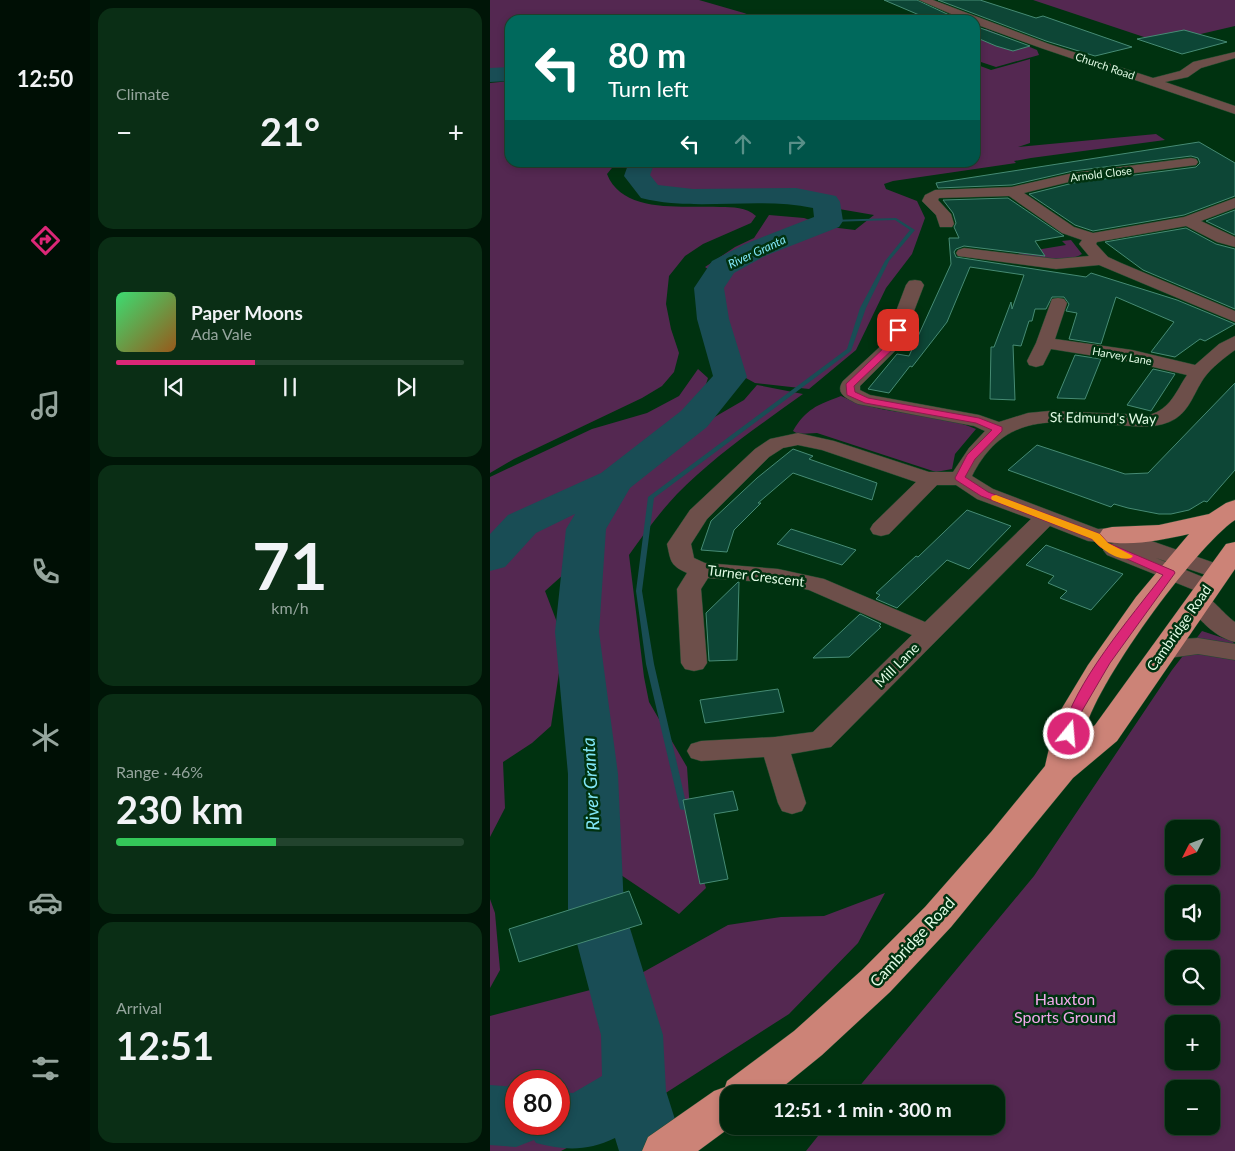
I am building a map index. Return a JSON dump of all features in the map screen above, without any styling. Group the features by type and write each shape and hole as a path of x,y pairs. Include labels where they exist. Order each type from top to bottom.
{"highway":[{"path":"1104,536 1159,533 1226,514"},
{"name":"Cambridge Road","path":"1061,770 1073,716 1105,661 1175,566 1226,514"},
{"name":"Cambridge Road","path":"754,1085 808,1044 876,981 938,917 1004,841 1061,770 1106,734 1162,651 1235,550"},
{"path":"675,1144 720,1111"}],"street":[{"name":"Church Road","path":"926,0 963,15"},
{"name":"Church Road","path":"980,22 1045,46 1235,110"},
{"path":"1152,82 1184,74 1197,65 1234,55"},
{"path":"1175,153 1206,171"},
{"name":"Arnold Close","path":"946,224 943,214 930,201 930,198 935,194 1012,191 1073,177 1191,162"},
{"path":"1012,191 1068,230 1092,238 1188,221 1235,203"},
{"path":"1188,221 1235,242"},
{"path":"1092,238 1087,244 1102,260 1146,281 1235,317"},
{"path":"964,253 1056,264 1102,260"},
{"path":"915,285 892,345 850,386 850,394 865,400 979,421 999,429"},
{"path":"1036,361 1045,343 1058,303"},
{"name":"Harvey Lane","path":"1045,343 1132,356 1199,372"},
{"name":"St Edmund's Way","path":"960,478 970,458 999,429 1018,421 1045,416 1150,421 1165,418 1175,410 1199,372 1230,349"},
{"name":"Turner Crescent","path":"929,633 816,584 778,576 701,570 683,562 679,544 698,514 762,452 777,443 798,439 827,445 926,479 960,478"},
{"path":"960,478 985,494 1104,536 1104,545 1175,566 1208,587 1215,620 1235,634"},
{"path":"882,530 926,486 926,479"},
{"name":"Mill Lane","path":"701,752 775,747 821,740 1046,517"},
{"path":"694,663 689,589 701,570"},
{"path":"1162,651 1201,645 1235,652"},
{"path":"775,747 792,803"}],"green space":[{"path":"490,0 699,0 749,15 505,15 505,72 490,73"},
{"path":"1033,0 1235,0 1235,26 1162,43"},
{"path":"986,29 1037,50 1039,55 996,67 980,62 980,30"},
{"path":"1030,59 1030,143 1018,147 1156,134 1165,140 1031,158 1014,161 1016,163 893,181 884,184 886,189 917,201 925,218 912,254 886,288 856,350 809,389 755,383 733,371 715,307 719,277 705,267 735,247 754,238 769,215 804,218 830,227 855,230 874,215 839,209 808,191 710,195 660,190 643,173 650,167 980,167 980,66 991,70"},
{"path":"505,82 505,167 613,167 607,174 615,187 626,196 640,202 673,206 734,207 744,209 756,216 751,223 703,244 685,256 669,276 666,304 671,329 679,353 674,372 662,386 642,398 514,459 490,473 490,83"},
{"path":"1071,240 1082,254 1068,259 1050,260 1032,258 1018,253 1066,245 1062,241"},
{"path":"698,369 708,378 698,409 706,422 744,400 757,385 803,394 738,441 691,480 664,509 629,555 644,677 649,702 687,767 692,841 706,888 679,914 621,875 572,864 597,797 567,753 593,651 591,626 593,586 573,566 545,591 558,625 560,666 551,726 532,743 503,762 505,808 490,837 490,477 592,429 647,413 679,396"},
{"path":"841,396 857,403 891,411 943,419 976,429 955,454 952,469 936,472 817,433 798,434 793,431 813,409"},
{"name":"Hauxton Sports Ground","path":"1202,631 1232,641 1235,644 1235,1151 806,1151 819,1135 1005,1135 1005,1085 860,1085 1034,876 1172,670"},
{"path":"885,893 858,943 789,1014 636,1112 561,1151 490,1151 490,1016 629,980 728,925 781,917 824,916"},
{"path":"490,899 495,913 500,970 490,988"}],"building":[{"path":"884,0 917,0 949,15 919,15"},
{"path":"938,0 980,0 1036,18 1043,16 1132,47 1095,56 1046,41"},
{"path":"980,28 1030,46 1013,51 980,39"},
{"path":"1184,30 1227,42 1182,54 1137,39"},
{"path":"1199,142 1235,163 1235,196 1184,215 1093,231 1075,225 1029,194 1073,183 1196,167 1200,163 1198,158 1191,156 1073,171 1012,185 938,188 936,183"},
{"path":"1008,198 1064,236 1035,241 1045,256 964,246 956,249 954,252 956,257 1086,277 1091,273 1177,300 1235,324 1205,341 1200,339 1175,357 1151,352 1174,322 1116,297 1101,344 1069,339 1077,313 1066,311 1069,304 1064,297 1052,297 1046,309 1035,309 1021,346 1013,345 1015,400 990,399 991,347 994,347 1011,302 1012,309 1024,275 970,267 947,322 912,367 910,366 889,393 868,389 897,354 909,356 951,264 949,238 959,238 954,227 956,223 953,213 943,200"},
{"path":"1235,210 1235,235 1206,221"},
{"path":"1186,228 1216,244 1235,249 1235,309 1143,270 1105,242"},
{"path":"1075,355 1101,359 1085,399 1057,398"},
{"path":"1153,369 1175,374 1151,411 1127,405"},
{"path":"1235,383 1235,470 1207,502 1204,501 1189,510 1171,514 1159,514 1114,504 1111,507 1008,470 1037,445 1125,474 1148,473"},
{"path":"793,449 813,456 809,459 877,483 872,500 793,473 758,503 761,503 734,530 727,552 701,550 711,521 757,478"},
{"path":"967,510 1011,526 969,569 947,560 897,608 876,599 880,595 876,593 916,556 918,557"},
{"path":"791,529 856,550 842,565 777,544"},
{"path":"1046,545 1123,574 1091,610 1060,598 1067,591 1048,583 1054,576 1026,565"},
{"path":"738,582 737,660 709,661 706,613"},
{"path":"860,614 881,624 879,626 881,627 849,657 813,658"},
{"path":"778,689 784,712 705,723 700,700"},
{"path":"733,791 738,810 714,814 728,879 700,884 683,800"},
{"path":"629,891 642,924 519,962 509,929"}],"waterway":[{"name":"River Granta","path":"490,75 505,74"},
{"name":"River Granta","path":"615,481 694,419 730,377 713,319 709,288 723,267 755,250 829,221 826,202 796,196 693,197 650,192 637,176 640,167"},
{"path":"683,807 650,664 639,591 651,497 849,350 863,308 887,261 913,230 896,219 829,221"},
{"name":"River Granta","path":"490,558 522,524 615,481"},
{"name":"River Granta","path":"615,481 586,529 577,632 593,774 596,909 632,1035 634,1091"},
{"name":"River Granta","path":"570,1123 580,1124 634,1091"},
{"name":"River Granta","path":"634,1091 652,1151"},
{"name":"River Granta","path":"490,1115 505,1116"}],"slow traffic":[{"path":"996,498 1096,536 1104,545 1127,556"}],"route":[{"path":"898,330 892,345 850,386 850,394 865,400 979,421 999,429 970,458 960,478 985,494 1096,536 1104,545 1170,573 1105,661 1073,716 1069,734"}]}
